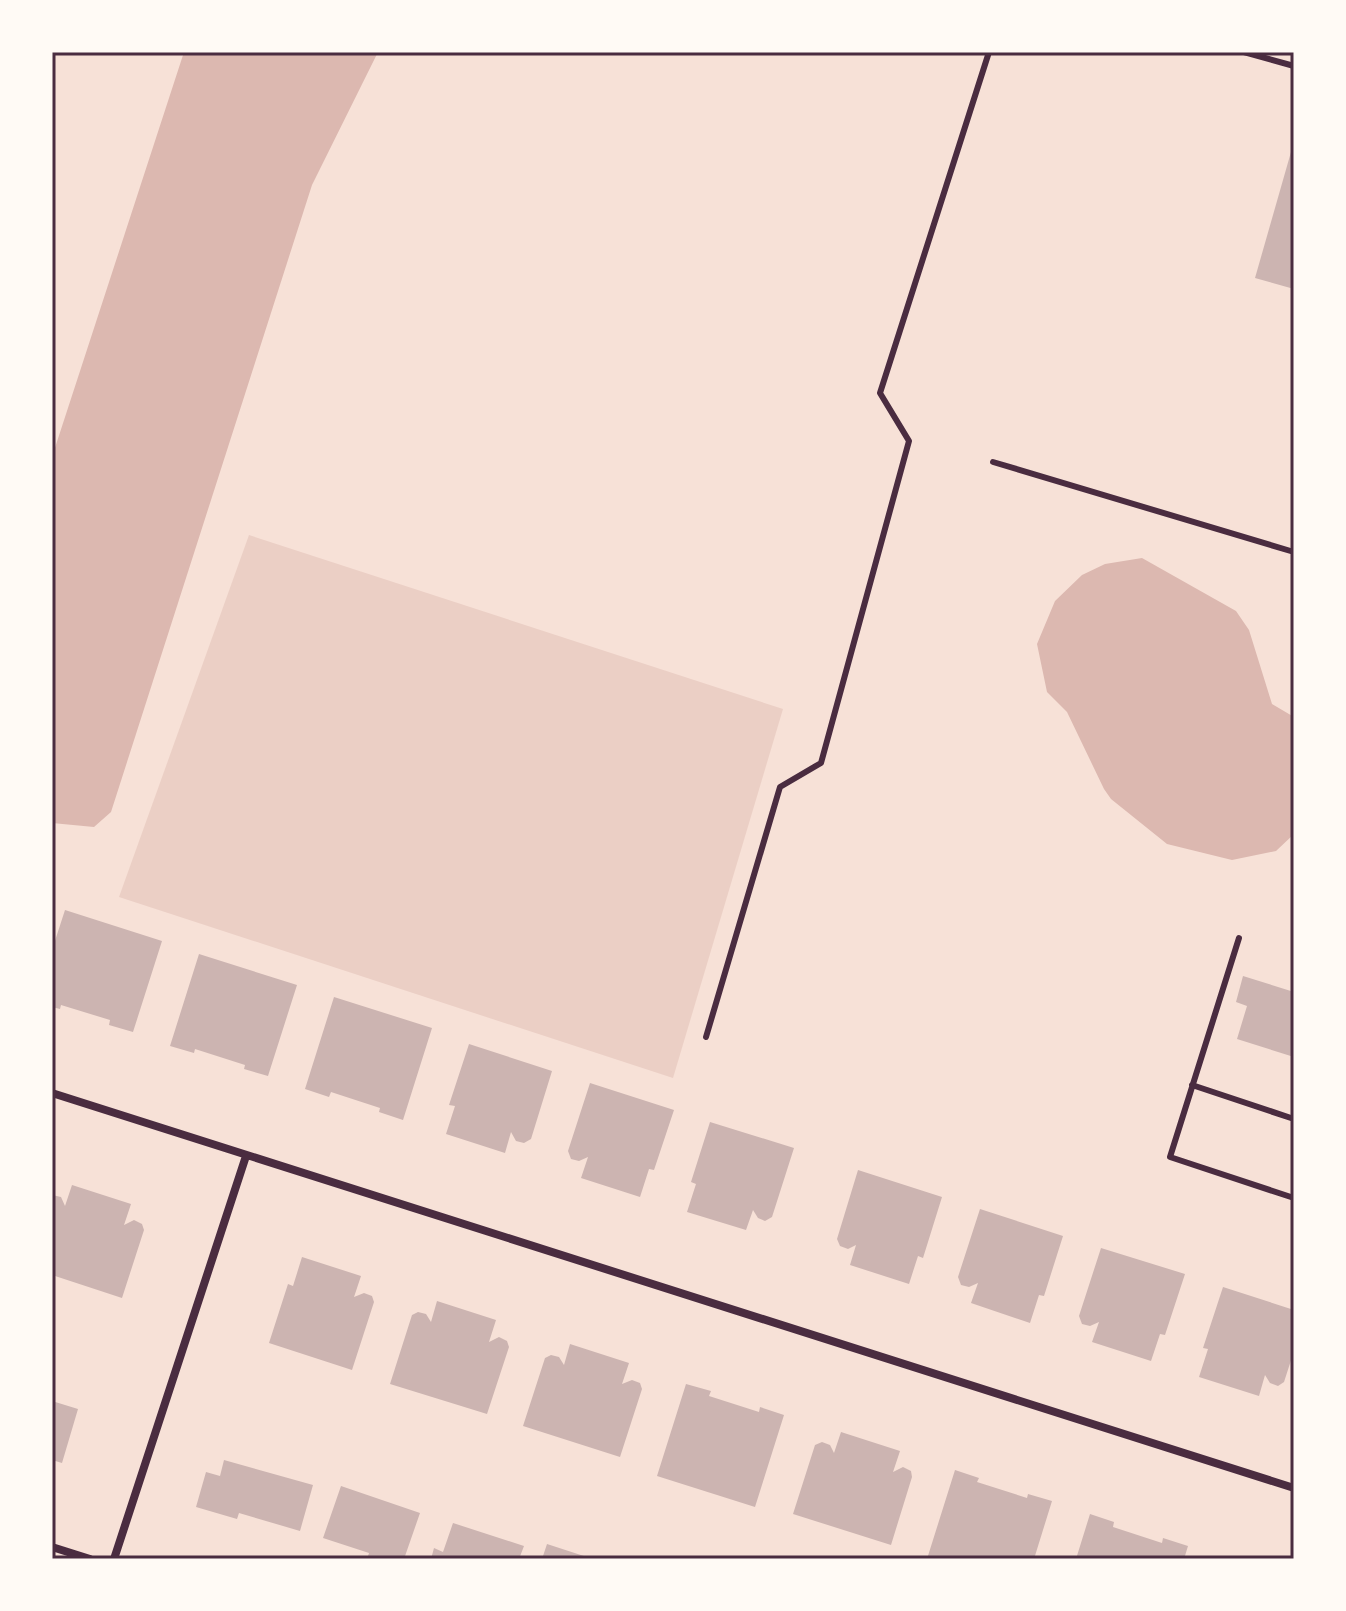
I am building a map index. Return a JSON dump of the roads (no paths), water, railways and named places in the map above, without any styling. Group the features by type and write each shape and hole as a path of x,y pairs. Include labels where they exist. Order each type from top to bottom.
{"street":[{"path":"52,1093 1294,1488"},
{"path":"114,1559 246,1156"},
{"path":"52,1547 90,1559"}],"lane":[{"path":"706,1037 780,787 821,763 909,441 880,393 989,52"},
{"path":"1244,52 1294,66"},
{"path":"993,462 1294,552"},
{"path":"1239,938 1170,1157 1294,1198"},
{"path":"1192,1085 1294,1119"}]}
